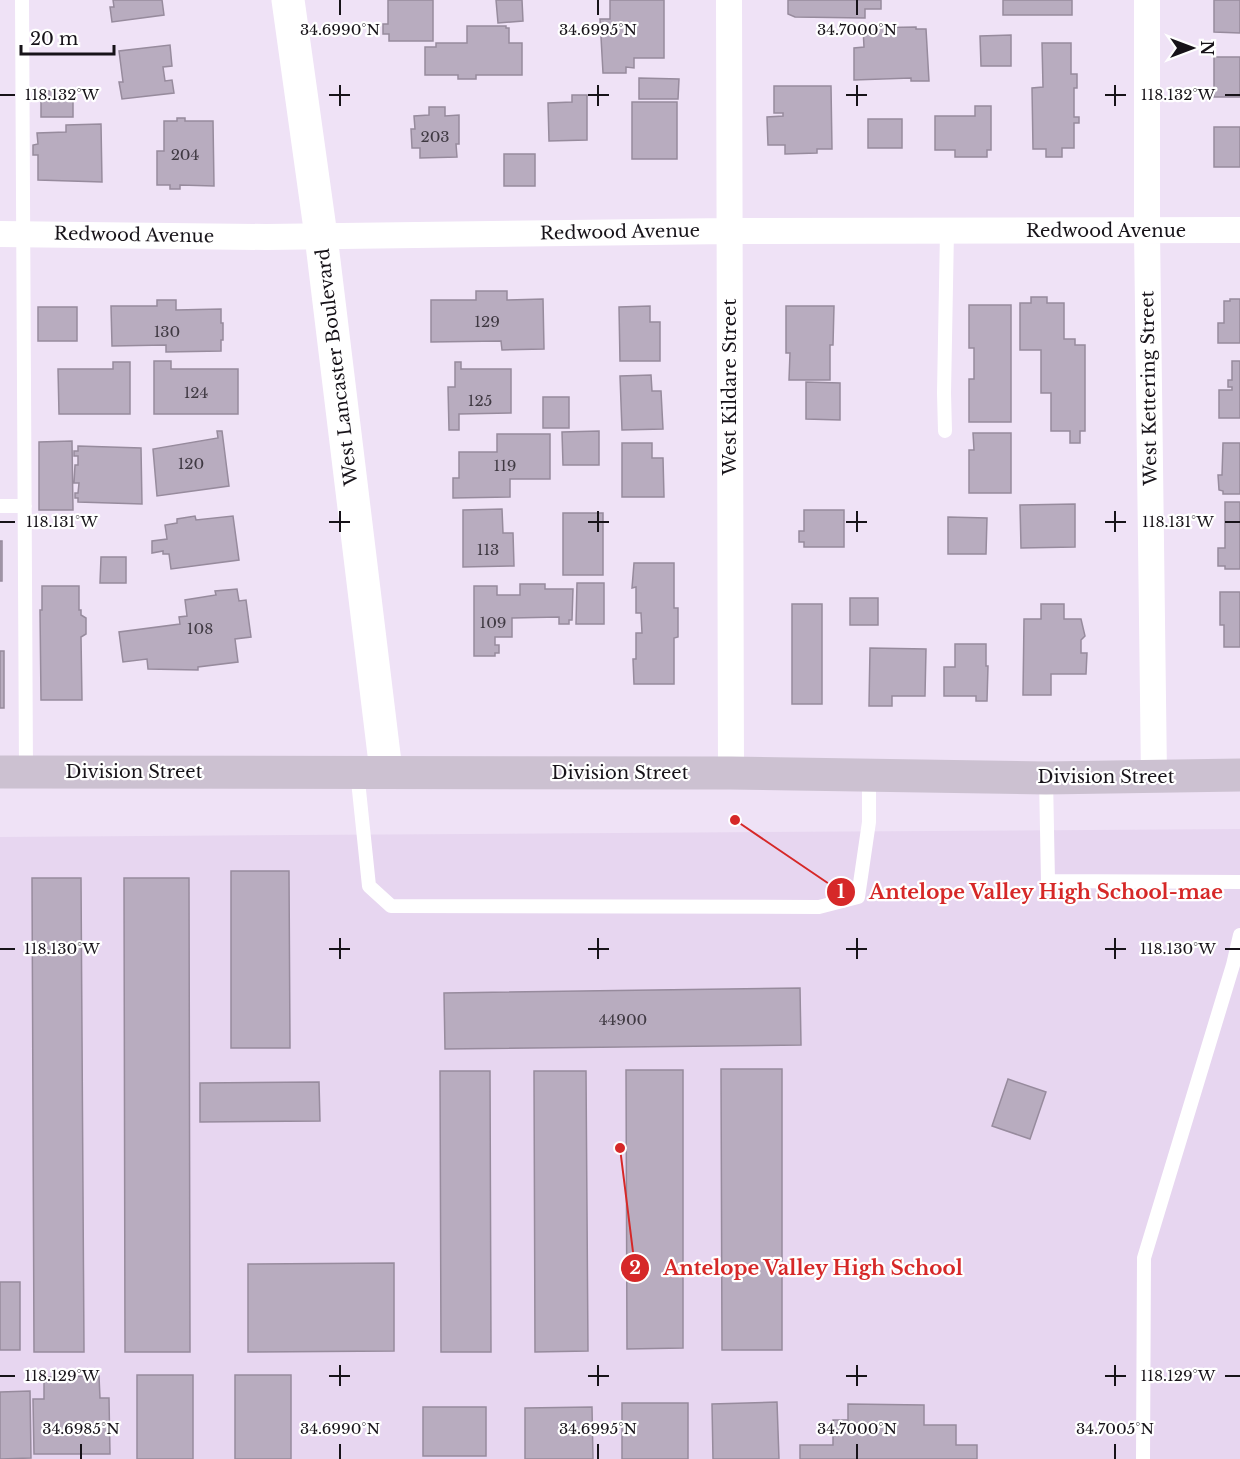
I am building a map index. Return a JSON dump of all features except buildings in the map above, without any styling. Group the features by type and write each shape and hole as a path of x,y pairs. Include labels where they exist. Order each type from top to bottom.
{"main road":[{"name":"Division Street","path":"13,772 731,773 1046,778 1240,775"}],"street":[{"name":"West Lancaster Boulevard","path":"288,0 321,236 372,771"},
{"name":"West Kildare Street","path":"729,0 731,773"},
{"name":"West Kettering Street","path":"1147,0 1147,231 1154,776"},
{"name":"Redwood Avenue","path":"12,234 250,237 729,231 1240,231"}],"lane":[{"path":"13,772 25,506 12,234 22,0"},
{"path":"945,431 947,231"},
{"path":"0,506 25,506"},
{"path":"372,771 369,886 391,906 819,907 858,897 869,822 869,774"},
{"path":"1046,778 1048,881 1240,882"},
{"path":"1143,1459 1144,1258 1240,935"}],"shaded area":[{"path":"1240,829 1240,1459 0,1459 0,837"}],"place":[{"name":"Antelope Valley High School-mae","path":"735,820"},
{"name":"Antelope Valley High School","path":"620,1148"}]}
